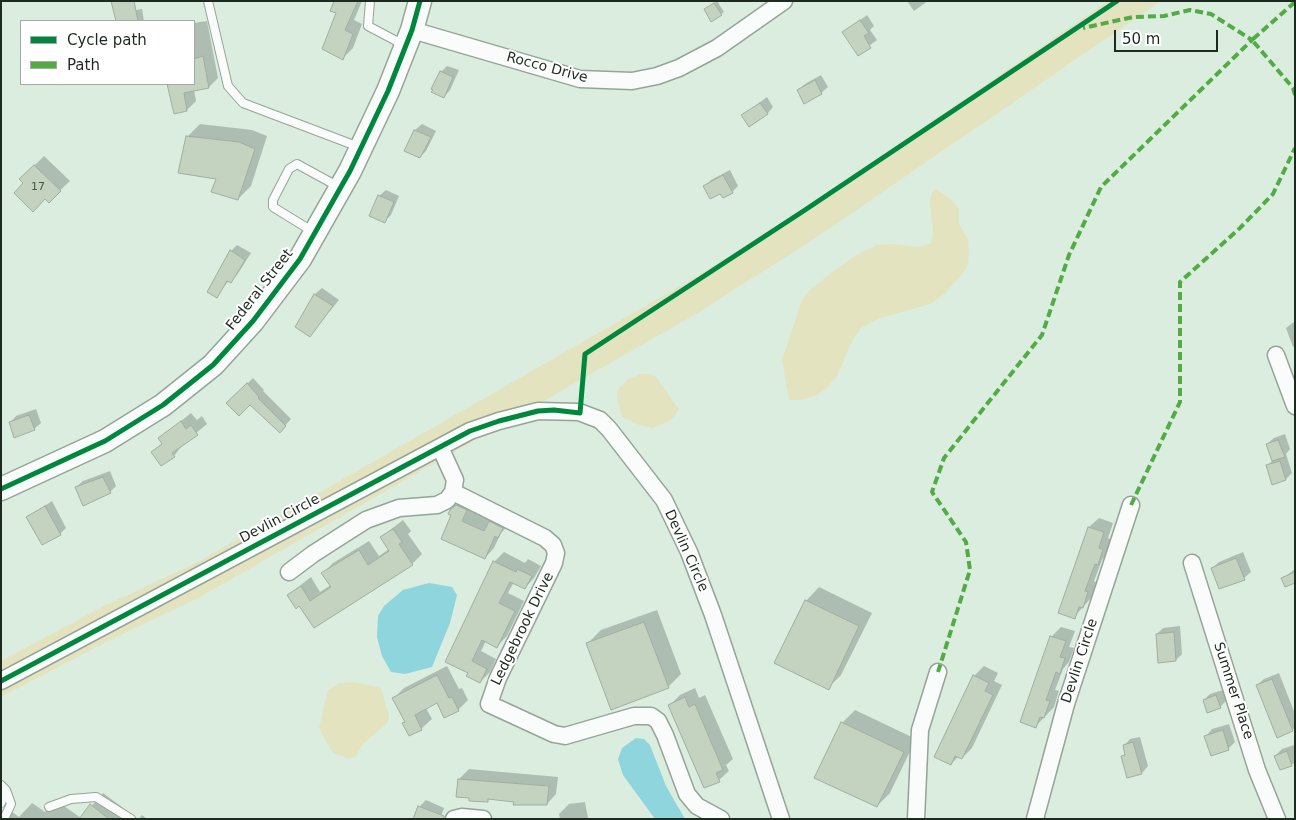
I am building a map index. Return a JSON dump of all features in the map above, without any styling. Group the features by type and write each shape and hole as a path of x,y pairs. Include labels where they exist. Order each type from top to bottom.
{"street":[{"name":"Federal Street","path":"1,489 105,441 163,405 213,364 253,321 278,290 316,233 341,188 361,148 409,38 420,1"},
{"name":"Rocco Drive","path":"409,38 580,79 626,82 657,76 679,68 717,48 784,1"},
{"path":"1276,355 1295,406"},
{"name":"Devlin Circle","path":"1,681 470,431 538,411 579,412 600,420 609,429 664,500 689,552 720,634 781,819"},
{"path":"289,572 366,520 399,508 437,505 447,500 453,492 455,480 453,471 440,447"},
{"name":"Ledgebrook Drive","path":"453,492 545,538 553,545 556,553 554,563 498,678 489,704 540,728 565,736 634,716 651,716 658,721 666,735 687,794 697,806 721,819"},
{"name":"Devlin Circle","path":"1035,819 1066,704 1131,505"},
{"name":"Summer Place","path":"1192,562 1258,770 1277,819"},
{"path":"916,819 920,730 938,672"},
{"path":"454,819 462,817 483,819"}],"lane":[{"path":"208,1 228,86 243,103 361,148"},
{"path":"370,1 368,26 409,38"},
{"path":"316,233 273,207 273,200 289,169 297,164 341,188"},
{"path":"1,803 4,787"},
{"path":"4,787 11,804 4,819"},
{"path":"49,807 70,798 96,797 132,819"}],"green space":[{"path":"1108,1 1161,1 811,241 691,317 198,598 104,643 1,697 1,661 104,606 198,562 691,280 811,204"},
{"path":"936,189 951,199 959,209 959,223 968,240 968,265 961,276 944,294 930,304 878,319 861,328 853,339 837,376 827,388 817,395 801,400 789,400 782,360 802,300 809,291 832,272 856,255 877,245 889,244 920,247 931,243 933,233 930,201 932,192"},
{"path":"642,374 651,374 656,377 679,409 671,420 653,428 642,426 622,417 617,398 618,389 628,379"},
{"path":"354,682 381,688 389,716 387,723 363,744 355,757 348,759 332,752 319,728 328,690 340,683"}],"water":[{"path":"429,583 452,587 457,595 450,623 432,667 405,674 391,672 382,656 377,637 378,616 384,606 403,590"},
{"path":"636,738 644,739 650,745 666,786 685,819 655,819 623,775 618,759 622,748"}],"building":[{"path":"111,1 134,1 138,20 116,20"},
{"path":"334,1 358,1 345,30 353,34 343,60 322,49 336,13 330,11"},
{"path":"714,3 722,15 711,22 704,9"},
{"path":"860,20 869,33 864,36 871,48 858,56 842,32"},
{"path":"203,56 209,88 184,93 187,111 174,114 167,85 195,85 195,59"},
{"path":"440,71 453,77 444,98 431,92"},
{"path":"815,80 822,94 804,104 797,90"},
{"path":"760,103 768,114 749,127 741,115"},
{"path":"414,130 431,137 420,158 404,151"},
{"path":"186,136 239,142 255,149 238,200 211,192 216,179 178,173"},
{"path":"34,165 61,191 49,203 45,199 33,212 14,193 23,183 19,179"},
{"path":"723,175 733,193 723,198 720,194 710,199 703,186"},
{"path":"378,195 394,202 385,223 369,216"},
{"path":"230,250 245,260 231,283 227,281 217,298 207,292"},
{"path":"314,294 333,306 310,337 295,327"},
{"path":"247,383 258,398 286,426 280,433 250,405 239,416 226,403"},
{"path":"29,415 35,430 14,438 9,422"},
{"path":"181,421 186,429 191,425 198,435 172,453 175,457 161,466 151,452 162,444 158,438"},
{"path":"1278,440 1285,457 1272,461 1266,444"},
{"path":"1280,461 1286,480 1272,485 1266,465"},
{"path":"103,477 111,493 83,506 75,487"},
{"path":"456,505 467,510 462,521 484,531 489,521 503,528 498,538 495,536 485,559 441,539 451,515 448,514"},
{"path":"45,506 61,535 42,545 26,517"},
{"path":"1088,527 1104,532 1099,548 1103,549 1098,565 1095,564 1085,591 1088,592 1083,608 1079,607 1075,619 1058,613"},
{"path":"393,529 402,542 399,544 413,565 314,628 299,606 296,609 287,595 301,586 310,601 331,587 321,573 359,550 368,565 389,551 380,537"},
{"path":"1236,558 1245,580 1219,589 1211,568"},
{"path":"493,561 516,572 517,569 532,576 525,589 510,582 499,603 515,611 497,648 482,640 472,661 487,669 480,683 466,676 468,673 445,662"},
{"path":"1295,572 1295,583 1285,587 1281,578"},
{"path":"805,600 859,626 829,690 774,663"},
{"path":"644,622 669,688 611,710 586,643"},
{"path":"1174,632 1176,661 1158,663 1156,634"},
{"path":"1050,636 1066,641 1060,657 1065,658 1060,674 1056,672 1046,700 1050,701 1044,718 1040,717 1036,728 1020,722"},
{"path":"437,675 449,698 452,697 459,711 444,718 437,703 415,715 422,730 409,736 402,723 405,722 392,698"},
{"path":"973,675 989,683 985,691 993,695 962,759 955,756 951,765 934,757"},
{"path":"1272,679 1293,731 1277,738 1256,685"},
{"path":"1216,695 1221,708 1207,713 1203,700"},
{"path":"685,697 689,707 695,704 723,770 716,773 720,782 704,788 668,705"},
{"path":"841,722 904,752 877,807 814,778"},
{"path":"1223,730 1229,750 1211,756 1204,736"},
{"path":"1133,742 1142,774 1127,778 1121,756 1125,755 1123,745"},
{"path":"1287,751 1292,766 1280,770 1274,756"},
{"path":"458,779 549,786 547,805 513,805 514,802 488,799 488,802 469,801 469,798 456,797"},
{"path":"90,804 109,819 79,819"},
{"path":"418,806 444,816 444,819 413,819"}],"marked path":[{"path":"1295,2 1252,40 1293,88 1295,95"},
{"path":"938,672 970,570 966,542 932,492 944,458 1042,335 1069,255 1101,187 1252,40 1211,14 1190,10 1164,16 1133,17 1083,28"},
{"path":"1131,505 1180,402 1180,282 1240,228 1273,194 1295,148"}],"cycle path":[{"path":"1,489 105,441 163,405 213,365 253,321 300,259 350,171 388,91 412,30 420,1"},
{"path":"1,681 470,431 538,411 554,410 580,413 585,354 805,210 1117,1"}]}
